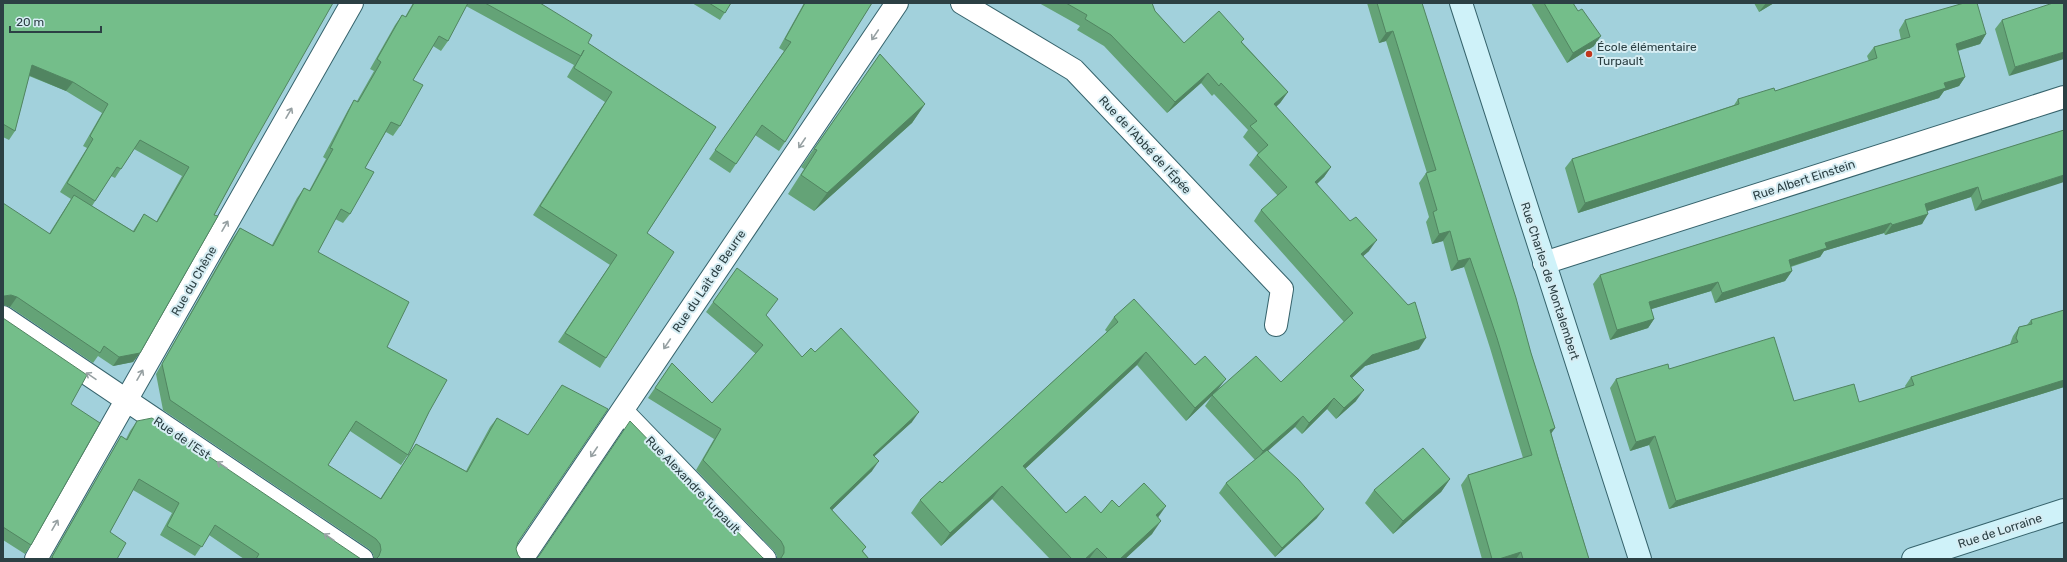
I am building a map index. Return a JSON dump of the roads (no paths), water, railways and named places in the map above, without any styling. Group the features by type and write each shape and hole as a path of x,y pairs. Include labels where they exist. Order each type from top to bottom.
{"main road":[{"name":"Rue Charles de Montalembert","path":"1461,3 1640,559"},
{"name":"Rue de Lorraine","path":"1913,559 2064,510"}],"street":[{"name":"Rue du Chêne","path":"36,559 352,3"},
{"name":"Rue du Lait de Beurre","path":"522,559 897,3"},
{"name":"Rue de l’Abbé de l’Épée","path":"962,3 1074,70 1282,289 1276,325"},
{"name":"Rue Albert Einstein","path":"1544,263 2064,97"},
{"name":"Rue de l’Est","path":"3,317 362,559"},
{"name":"Rue Alexandre Turpault","path":"622,411 765,559"}],"place":[{"name":"École élémentaire Turpault","path":"1589,54"}]}
